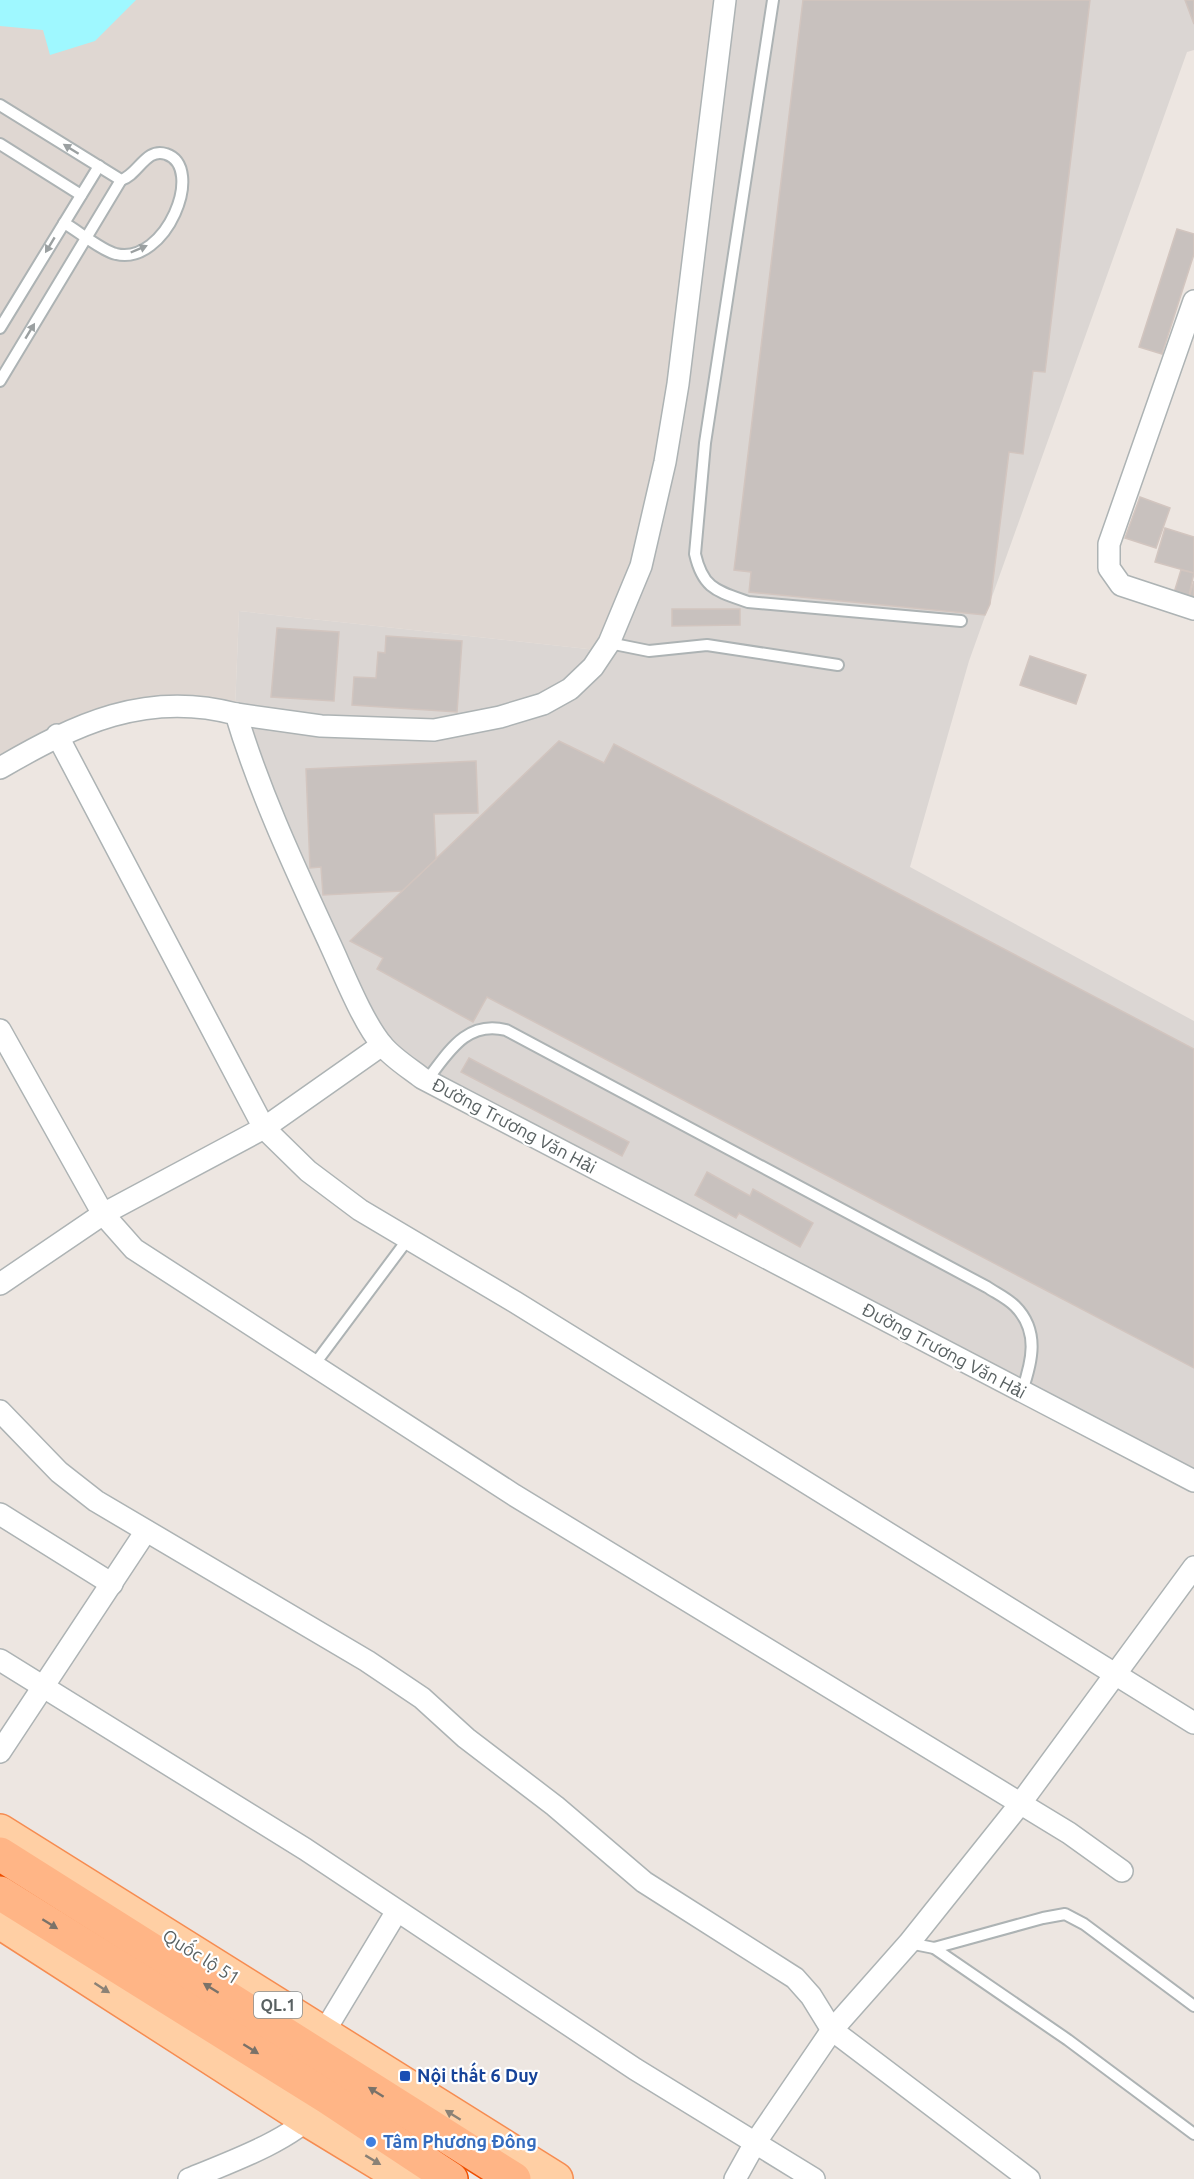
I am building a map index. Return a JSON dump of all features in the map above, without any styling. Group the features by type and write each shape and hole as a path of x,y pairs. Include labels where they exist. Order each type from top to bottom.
{"highway":[{"name":"Quốc lộ 51","path":"0,1854 318,2043 514,2179"},
{"path":"0,1893 318,2109 441,2177"}],"main road":[{"name":"Quốc lộ 51","path":"0,1831 318,2043 556,2179"},
{"path":"0,1922 318,2109 405,2179"}],"street":[{"path":"0,768 57,735 131,710 205,706 236,714 321,726 434,730 500,717 543,704 570,689 593,667 609,643 641,566 665,462 684,338 725,0"},
{"path":"1194,301 1109,544 1109,568 1121,585 1194,609"},
{"name":"Đường Trương Văn Hải","path":"236,714 267,804 350,988 382,1045 427,1080 1194,1481"},
{"path":"57,735 264,1128 325,1184 408,1239 515,1302 1194,1723"},
{"path":"0,1030 103,1214 122,1237 142,1255 514,1495 1069,1833 1122,1871"},
{"path":"0,1284 103,1214 264,1128 382,1045"},
{"path":"0,1411 59,1472 96,1501 367,1661 422,1698 466,1738 555,1806 644,1882 795,1978 812,1996 832,2031 1029,2179"},
{"path":"0,1514 112,1584"},
{"path":"0,1752 146,1531"},
{"path":"735,2179 755,2143 832,2031 909,1943 1020,1804 1118,1674 1194,1567"},
{"path":"0,1659 305,1849 625,2063 814,2179"},
{"path":"318,2043 397,1911"},
{"path":"189,2179 257,2150 318,2109"}],"lane":[{"path":"773,0 705,443 695,554 698,568 704,580 715,590 748,602 961,621"},
{"path":"0,105 121,180"},
{"path":"0,144 81,195"},
{"path":"0,381 87,236 121,180 131,177 143,161 154,153 167,154 180,165 182,174 176,215 164,233 148,246 126,255 114,254 87,236 64,222"},
{"path":"0,328 99,166"},
{"path":"609,643 649,651 707,645 838,665"},
{"path":"427,1080 454,1044 467,1034 488,1027 506,1030 987,1287 1015,1306 1028,1328 1031,1343 1032,1360 1022,1391"},
{"path":"314,1365 408,1239"},
{"path":"934,1948 1065,1914 1084,1924 1194,2006"},
{"path":"909,1943 934,1948 1068,2040 1194,2134"}],"shaded area":[{"path":"0,0 719,0 672,384 636,564 597,650 239,611 235,708 129,703 0,761"},
{"path":"732,0 1194,0 1194,50 1187,52 969,661 910,867 1194,1021 1194,1473 425,1072 387,1041 356,986 273,802 245,722 437,736 598,671"},
{"path":"239,611 597,650 566,684 500,710 403,724 235,708"}],"water":[{"path":"0,0 136,0 95,41 50,55 43,30 0,26"}],"building":[{"path":"803,0 1090,0 1045,372 1033,371 1023,454 1009,452 990,604 985,615 749,592 751,572 734,570"},
{"path":"1185,0 1194,0 1194,24"},
{"path":"1177,229 1194,234 1194,254 1162,354 1139,347"},
{"path":"1140,497 1170,508 1156,548 1125,538"},
{"path":"1165,528 1194,537 1194,573 1155,562"},
{"path":"1181,570 1194,573 1188,600 1173,596"},
{"path":"1194,581 1194,602 1188,600"},
{"path":"672,609 740,609 740,625 672,626"},
{"path":"277,628 339,632 334,701 271,697"},
{"path":"386,636 462,641 457,712 352,705 354,677 376,678 378,652 385,653"},
{"path":"1030,656 1086,675 1076,704 1020,685"},
{"path":"559,741 604,763 614,744 1194,1049 1194,1368 487,997 473,1022 377,969 383,958 350,941"},
{"path":"476,761 478,813 434,814 436,859 402,891 323,895 321,867 310,868 306,769"},
{"path":"469,1058 629,1142 622,1156 461,1072"},
{"path":"707,1172 750,1196 753,1189 813,1223 800,1247 739,1213 736,1218 695,1195"}],"place":[{"name":"Nội thất 6 Duy","path":"405,2076"},
{"name":"Tâm Phương Đông","path":"371,2142"}]}
